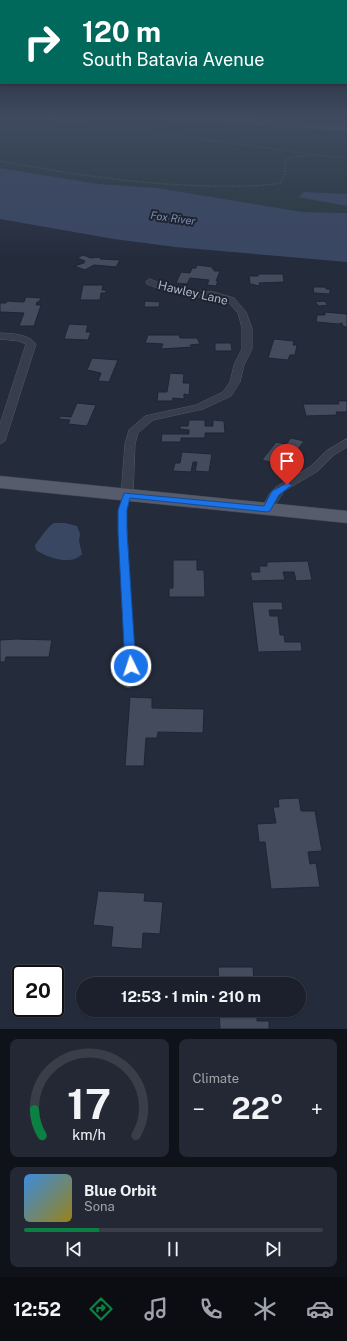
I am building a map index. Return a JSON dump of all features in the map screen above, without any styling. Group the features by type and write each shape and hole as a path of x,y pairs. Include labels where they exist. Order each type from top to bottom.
{"main road":[{"path":"0,482 347,517"}],"street":[{"name":"Hawley Lane","path":"127,494 130,444 133,432 149,418 199,407 227,394 235,382 247,349 247,328 242,312 231,300 214,295 189,293 165,288 150,282"},
{"path":"0,336 21,338 28,340 31,344 0,442"},
{"path":"267,509 280,489 314,469 330,453 347,442"}],"lane":[{"path":"127,494 123,510 123,532 131,666 128,684"}],"path":[{"path":"16,164 92,178 183,186 241,186 280,183 285,179 287,173 284,164"}],"shaded area":[{"path":"0,164 347,164 347,194 304,192 299,196 347,206 347,213 303,212 157,188 99,184 0,168"}],"water":[{"name":"Fox River","path":"0,168 99,184 157,188 303,212 347,213 347,262 175,247 114,239 0,219"},
{"path":"304,192 347,194 347,206 298,197"},
{"path":"54,523 65,523 77,526 80,534 79,541 82,554 78,558 72,560 60,560 47,556 36,550 35,545 46,530"}],"building":[{"path":"83,255 91,258 101,257 100,259 120,260 116,267 94,265 85,270 74,266 84,263 85,261 77,258"},
{"path":"197,265 213,267 212,269 215,269 214,271 220,271 216,281 218,281 216,286 207,285 209,280 190,278 187,284 176,283 181,272 190,273 192,268 196,268"},
{"path":"258,274 283,274 284,282 259,283 260,286 250,284 249,276 258,276"},
{"path":"83,285 103,285 102,290 106,290 106,293 101,293 100,300 80,300"},
{"path":"313,287 326,287 326,289 330,289 330,294 314,293"},
{"path":"26,297 41,298 36,305 41,305 34,326 19,326 24,313 0,312 0,303 6,303 7,301 24,302"},
{"path":"145,301 160,302 159,307 144,307"},
{"path":"324,301 328,305 319,306 315,302"},
{"path":"325,312 347,314 347,328 342,325 342,323 316,322 317,315 325,315"},
{"path":"69,324 88,325 86,332 91,332 88,340 64,339"},
{"path":"148,335 179,335 180,338 197,338 200,344 190,345 192,347 161,349 163,344 145,343"},
{"path":"274,339 294,341 293,345 297,345 295,355 290,355 288,360 268,358"},
{"path":"215,343 231,343 232,351 215,351"},
{"path":"92,358 118,360 109,382 98,381 101,373 87,370"},
{"path":"170,373 184,374 183,383 190,383 189,395 184,394 184,399 173,398 172,401 157,401 158,392 167,392"},
{"path":"338,401 347,401 347,412 336,412 337,415 306,416 303,404 339,404"},
{"path":"77,403 96,405 87,426 68,424 70,420 59,419 60,416 71,417"},
{"path":"189,420 205,420 205,426 213,426 213,420 224,421 225,433 205,433 205,438 181,438 181,442 161,442 162,434 189,434 189,430 180,429 180,426 188,426"},
{"path":"291,438 304,441 290,460 286,459 281,465 262,460 276,442 286,444"},
{"path":"182,452 212,454 209,472 195,471 197,462 193,462 191,472 173,471 175,463 180,463"},
{"path":"173,560 197,560 197,570 204,570 205,597 169,597 169,588 173,588"},
{"path":"308,561 312,580 296,581 294,572 283,572 285,580 252,581 250,572 260,572 259,566 267,566 267,562"},
{"path":"252,602 282,602 283,610 269,610 270,616 278,616 280,635 284,635 285,642 301,642 302,651 258,652"},
{"path":"0,640 52,640 49,657 6,657 5,662 0,662"},
{"path":"130,697 152,698 152,708 204,709 203,733 158,732 157,738 146,738 144,766 125,766"},
{"path":"299,798 301,811 315,811 322,851 308,852 310,864 316,863 320,887 271,889 265,842 259,842 257,824 276,823 273,807 279,807 278,799"},
{"path":"98,891 145,893 144,901 163,902 160,934 143,933 142,949 111,947 113,927 93,925"},
{"path":"218,967 253,967 254,977 219,977"},
{"path":"219,1017 257,1017 257,1021 269,1021 269,1029 220,1029"}],"route":[{"path":"131,666 123,532 123,510 127,494 267,509 276,493 287,485"}]}
